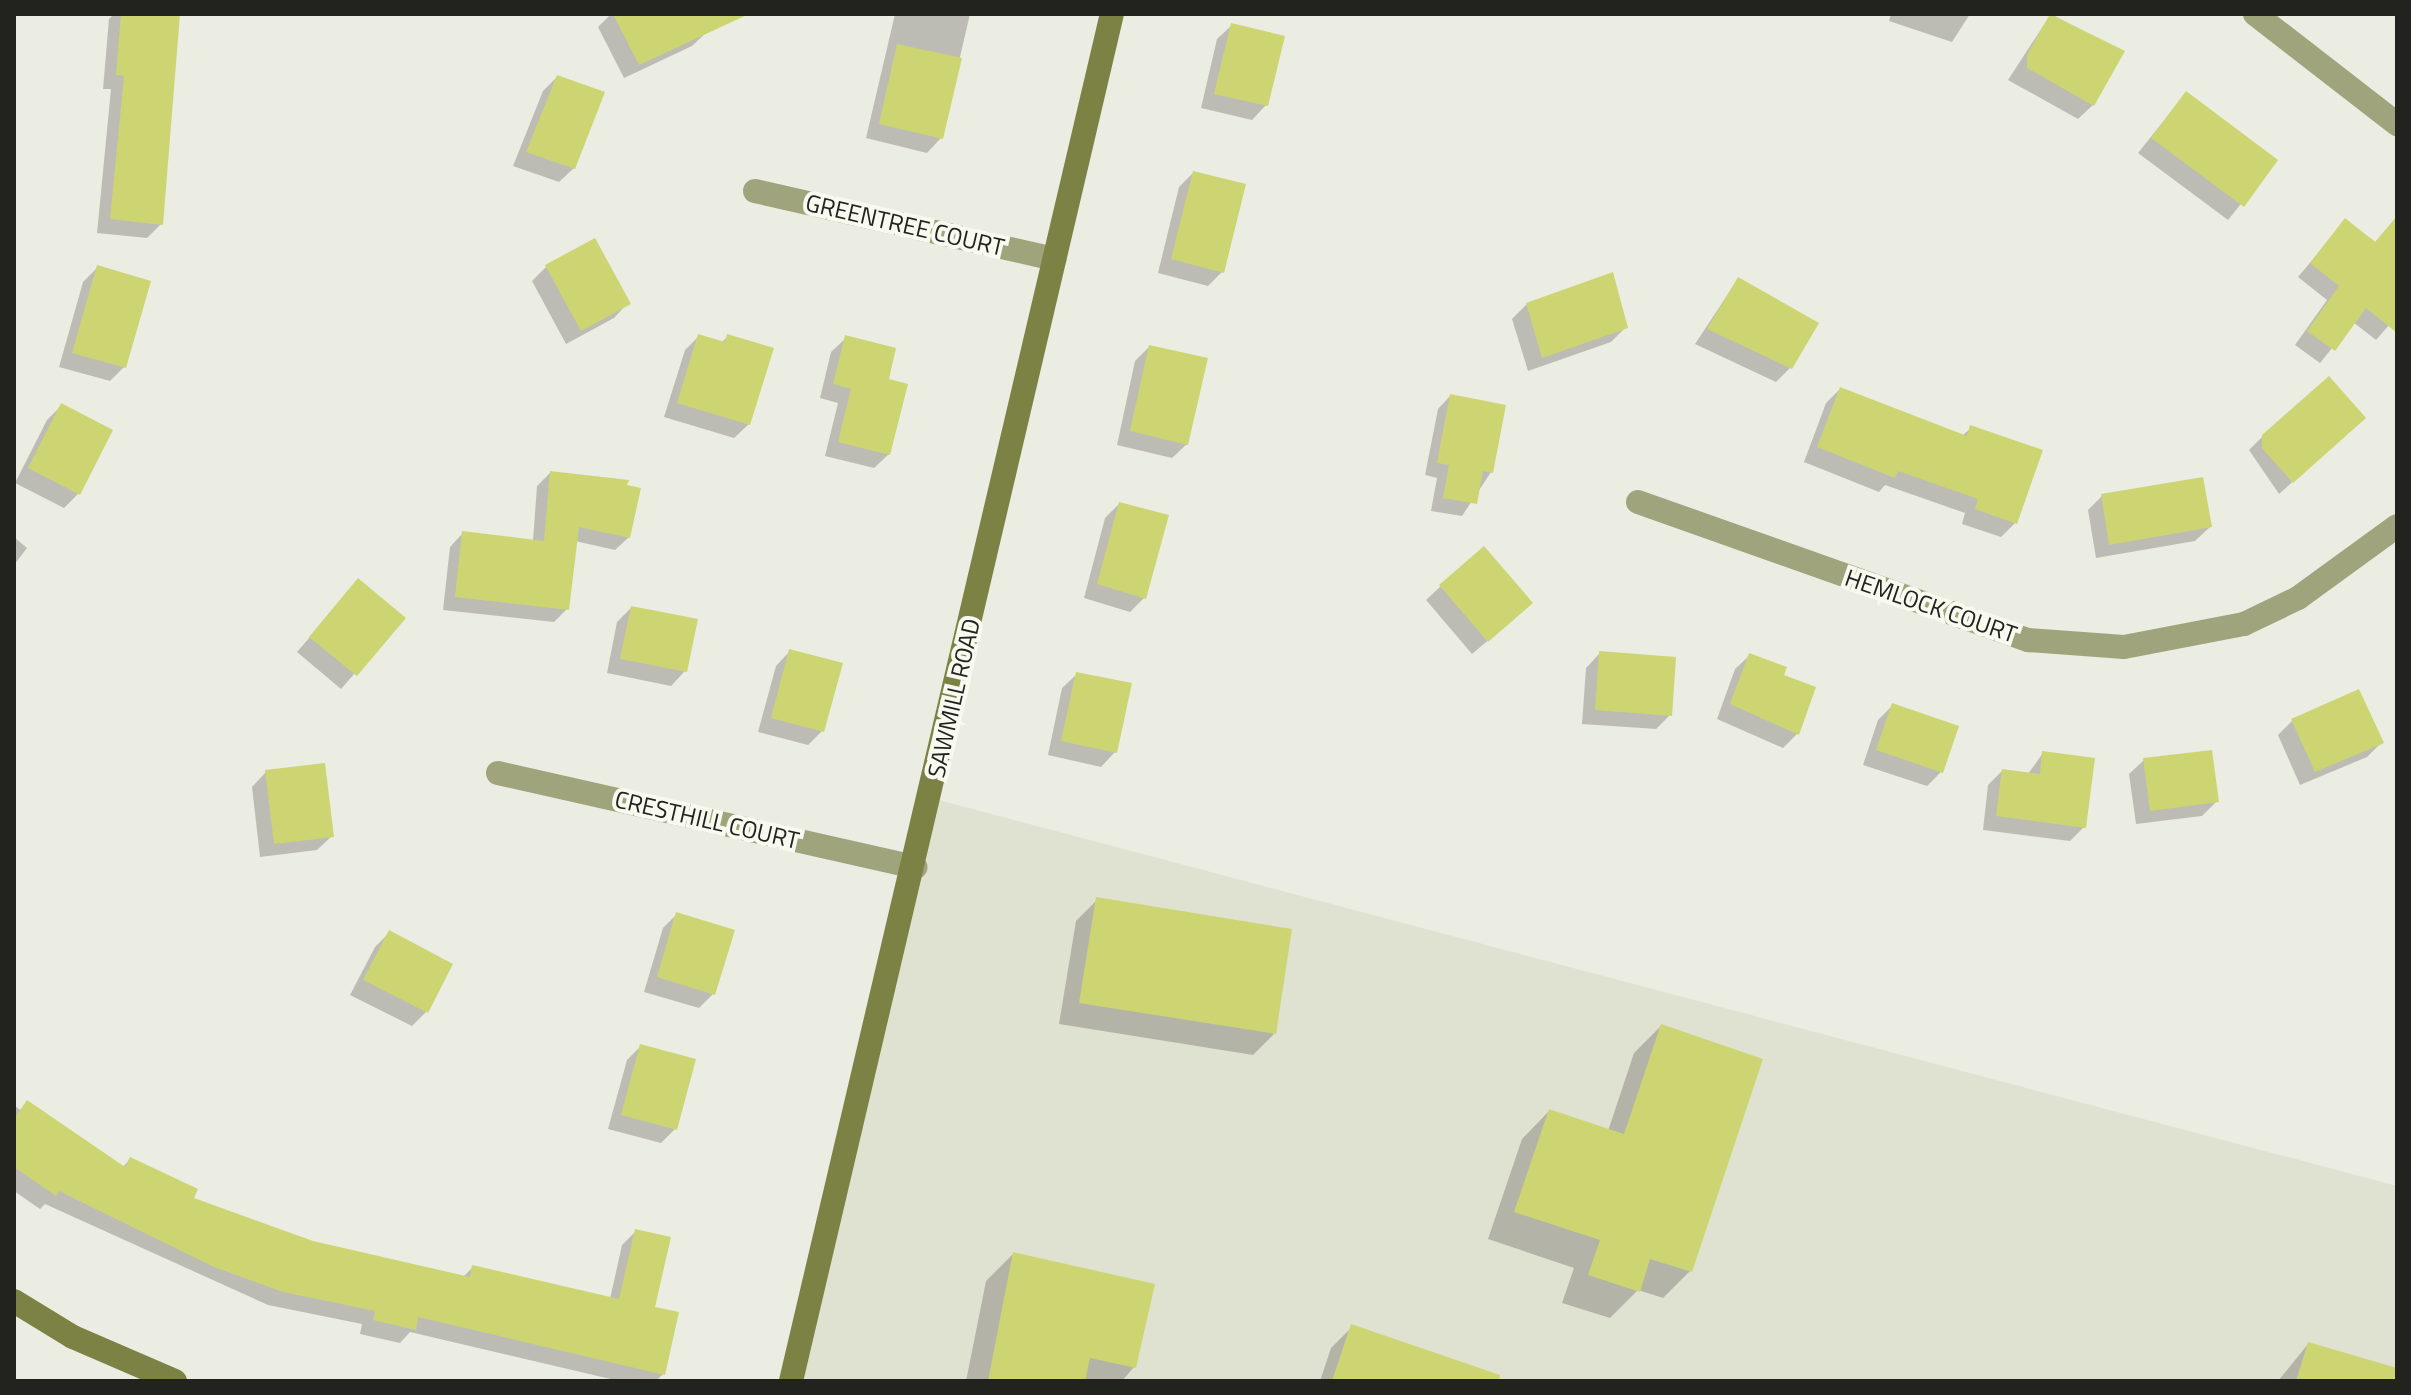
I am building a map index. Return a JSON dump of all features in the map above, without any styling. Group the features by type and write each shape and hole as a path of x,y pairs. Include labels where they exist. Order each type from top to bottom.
{"street":[{"name":"SAWMILL ROAD","path":"791,1381 916,867 1112,14"},
{"path":"2255,14 2397,124"},
{"name":"GREENTREE COURT","path":"755,191 1054,259"},
{"name":"HEMLOCK COURT","path":"1638,502 2028,640 2124,647 2244,624 2298,598 2397,526"},
{"name":"CRESTHILL COURT","path":"498,773 916,867"},
{"path":"14,1301 73,1337 175,1381"}],"shaded area":[{"path":"931,798 2397,1186 2397,1381 791,1381"}],"building":[{"path":"121,14 180,14 163,225 110,219 124,76 116,75"},
{"path":"613,14 749,14 639,65"},
{"path":"2050,14 2125,51 2094,106 2027,68 2027,55"},
{"path":"1231,23 1285,36 1268,106 1214,94"},
{"path":"897,44 962,58 943,139 879,124"},
{"path":"557,75 605,92 575,169 526,152"},
{"path":"2186,91 2278,160 2244,207 2151,138"},
{"path":"1193,171 1246,184 1224,273 1171,259"},
{"path":"2397,216 2397,333 2366,308 2335,351 2307,331 2339,286 2310,263 2345,218 2375,242"},
{"path":"595,238 631,304 581,331 545,265"},
{"path":"97,265 151,281 126,368 72,353"},
{"path":"1613,272 1628,328 1542,358 1526,303"},
{"path":"1738,277 1819,323 1792,369 1707,329"},
{"path":"698,334 725,342 727,334 774,348 750,425 677,403"},
{"path":"845,335 896,348 889,379 908,384 890,455 838,442 851,389 833,384"},
{"path":"1149,345 1208,358 1188,445 1130,431"},
{"path":"2329,376 2366,418 2293,483 2262,448 2262,435"},
{"path":"1840,387 1967,436 1970,425 2043,450 2017,524 1975,509 1978,499 1898,471 1895,478 1817,447"},
{"path":"1450,394 1506,405 1493,473 1483,471 1477,504 1443,498 1449,465 1437,463"},
{"path":"61,403 113,430 80,495 28,468"},
{"path":"550,471 629,480 627,485 641,488 630,538 579,527 569,610 455,597 462,531 544,541"},
{"path":"2203,477 2212,527 2109,545 2101,494"},
{"path":"1119,502 1169,515 1146,599 1097,584"},
{"path":"1484,546 1533,603 1488,642 1439,585"},
{"path":"358,578 406,618 357,676 309,637"},
{"path":"631,606 698,619 687,672 620,659"},
{"path":"789,649 843,663 824,732 771,718"},
{"path":"1599,651 1676,657 1672,716 1595,710"},
{"path":"1749,653 1787,667 1784,675 1816,687 1799,735 1730,704"},
{"path":"1076,672 1132,683 1117,753 1061,741"},
{"path":"2359,689 2384,743 2315,772 2291,719"},
{"path":"1892,703 1959,726 1943,773 1876,750"},
{"path":"2212,750 2219,802 2150,811 2143,758"},
{"path":"2042,751 2095,758 2086,828 1996,816 2002,769 2040,774"},
{"path":"325,763 334,837 274,844 265,770"},
{"path":"1096,897 1292,929 1276,1034 1079,1003"},
{"path":"676,912 735,930 715,995 657,977"},
{"path":"389,930 453,964 428,1013 363,980"},
{"path":"1661,1024 1763,1059 1692,1272 1650,1259 1640,1292 1588,1275 1600,1240 1514,1212 1549,1109 1624,1134"},
{"path":"640,1044 696,1059 677,1130 621,1115"},
{"path":"27,1100 125,1167 130,1157 198,1189 194,1198 313,1241 470,1277 472,1265 619,1299 635,1229 671,1237 655,1307 679,1312 665,1375 418,1317 416,1330 373,1320 375,1311 283,1292 214,1267 59,1191 56,1196 14,1167 14,1119"},
{"path":"1013,1252 1155,1284 1136,1368 1090,1358 1085,1381 988,1381"},
{"path":"1351,1324 1500,1375 1499,1381 1332,1381"},
{"path":"2308,1342 2397,1368 2397,1381 2296,1381"}]}
